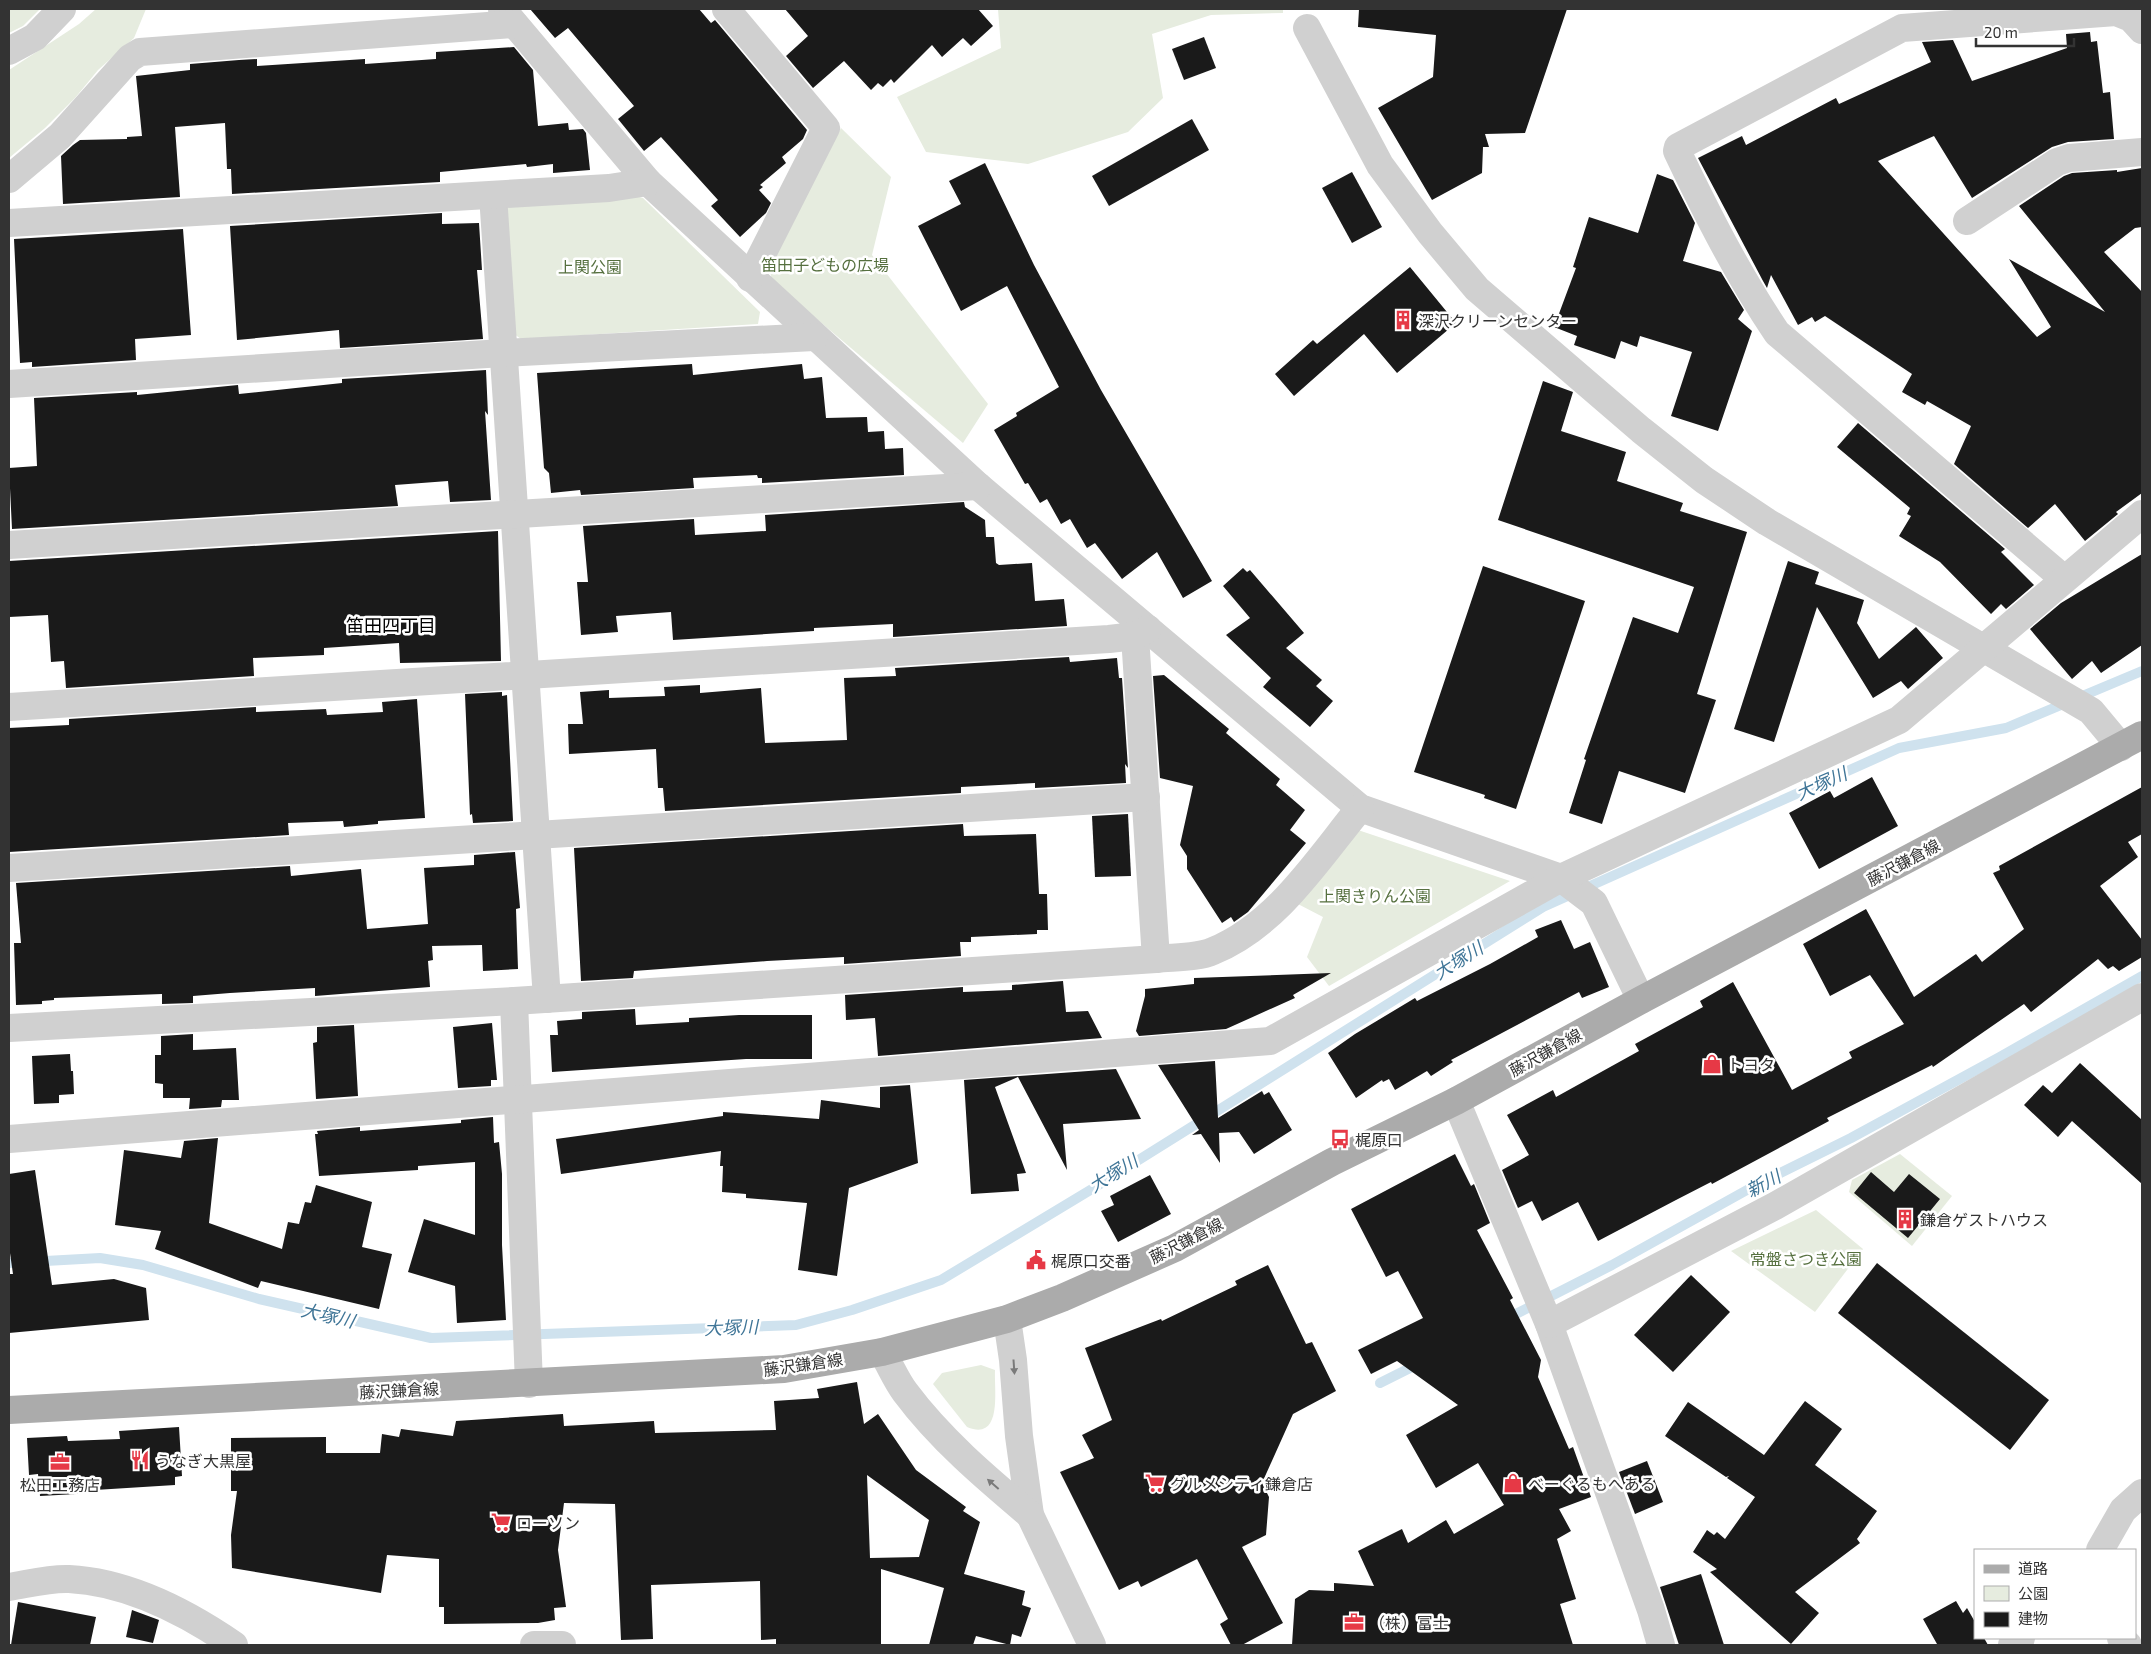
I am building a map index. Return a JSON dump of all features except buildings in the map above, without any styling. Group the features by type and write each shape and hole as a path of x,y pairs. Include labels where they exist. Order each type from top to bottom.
{"main road":[{"name":"藤沢鎌倉線","path":"9,1410 134,1402 530,1384 784,1369 882,1352 1007,1319 1062,1298 1176,1248 1332,1162 1456,1101 1641,1000 2132,741"}],"street":[{"path":"9,51 35,37 62,9"},
{"path":"726,9 826,128 750,278"},
{"path":"2064,579 1777,333 1712,226 1677,151 1678,147 1902,28 2116,12 2132,18 2142,30"},
{"path":"9,179 60,136 130,58 140,52 508,16 648,182 814,337 1141,632 1360,808 1561,878 1594,903 1641,1000"},
{"path":"1307,28 1380,166 1430,233 1477,289 1641,430 1704,480 1767,522 2091,711 2132,741"},
{"path":"1967,221 2057,162 2069,158 2142,152"},
{"path":"9,223 609,188 648,182"},
{"path":"493,195 547,999"},
{"path":"9,384 503,353 814,337"},
{"path":"9,545 978,486"},
{"path":"9,1140 1270,1041 1561,878 1899,720 2142,514"},
{"path":"9,707 1141,632"},
{"path":"1141,632 1146,797 1156,959"},
{"path":"9,868 1146,797"},
{"path":"9,1028 547,999 1156,959 1212,952 1236,940 1261,921 1289,894 1360,808"},
{"path":"1549,1324 1775,1206 2142,997"},
{"path":"514,1001 530,1384"},
{"path":"1456,1101 1549,1324 1651,1610 1661,1645"},
{"path":"1007,1319 1013,1360 1018,1436 1030,1515 1092,1645"},
{"path":"882,1352 905,1391 946,1439 976,1470 1030,1515"},
{"path":"2101,1549 2123,1510 2142,1493"},
{"path":"9,1587 68,1579 97,1583 147,1598 177,1610 234,1645"},
{"path":"534,1645 562,1645"}],"green space":[{"path":"9,9 40,9 23,26 9,33"},
{"path":"96,9 146,9 134,38 98,70 75,98 45,128 9,158 9,70 79,24"},
{"path":"998,9 1283,9 1283,13 1211,15 1152,34 1163,98 1128,132 1028,164 926,152 897,97 1001,48"},
{"name":"笛田子どもの広場","path":"841,128 891,177 872,255 988,404 963,443 772,281 769,266"},
{"name":"上関公園","path":"632,195 643,198 760,312 758,324 521,339 510,331 502,211 512,202"},
{"name":"上関きりん公園","path":"1358,830 1510,881 1329,986 1307,957 1323,917 1296,903"},
{"path":"1900,1154 1952,1196 1912,1246 1849,1192 1852,1180"},
{"name":"常盤さつき公園","path":"1816,1210 1863,1249 1815,1312 1731,1251"},
{"path":"981,1365 995,1370 995,1401 991,1421 986,1427 978,1430 967,1427 933,1384 942,1373"}],"waterway":[{"name":"大塚川","path":"9,1263 100,1258 143,1265 259,1299 431,1338 796,1325 852,1310 941,1280 1097,1186 1543,907 1899,748 2006,728 2142,671"},
{"name":"新川","path":"1506,1319 1612,1265 1756,1185 1851,1138 2000,1057 2142,976"},
{"name":"新川","path":"1380,1383 1420,1363"}],"place":[{"name":"深沢クリーンセンター","path":"1403,320"},
{"name":"トヨタ","path":"1712,1064"},
{"name":"梶原口","path":"1340,1139"},
{"name":"鎌倉ゲストハウス","path":"1905,1219"},
{"name":"梶原口交番","path":"1036,1260"},
{"name":"うなぎ大黒屋","path":"140,1460"},
{"name":"松田工務店","path":"60,1462"},
{"name":"グルメシティ鎌倉店","path":"1155,1483"},
{"name":"べーぐるもへある","path":"1513,1483"},
{"name":"ローソン","path":"501,1522"},
{"name":"（株）富士","path":"1354,1622"}],"district":[{"name":"笛田四丁目","path":"391,625"}]}
